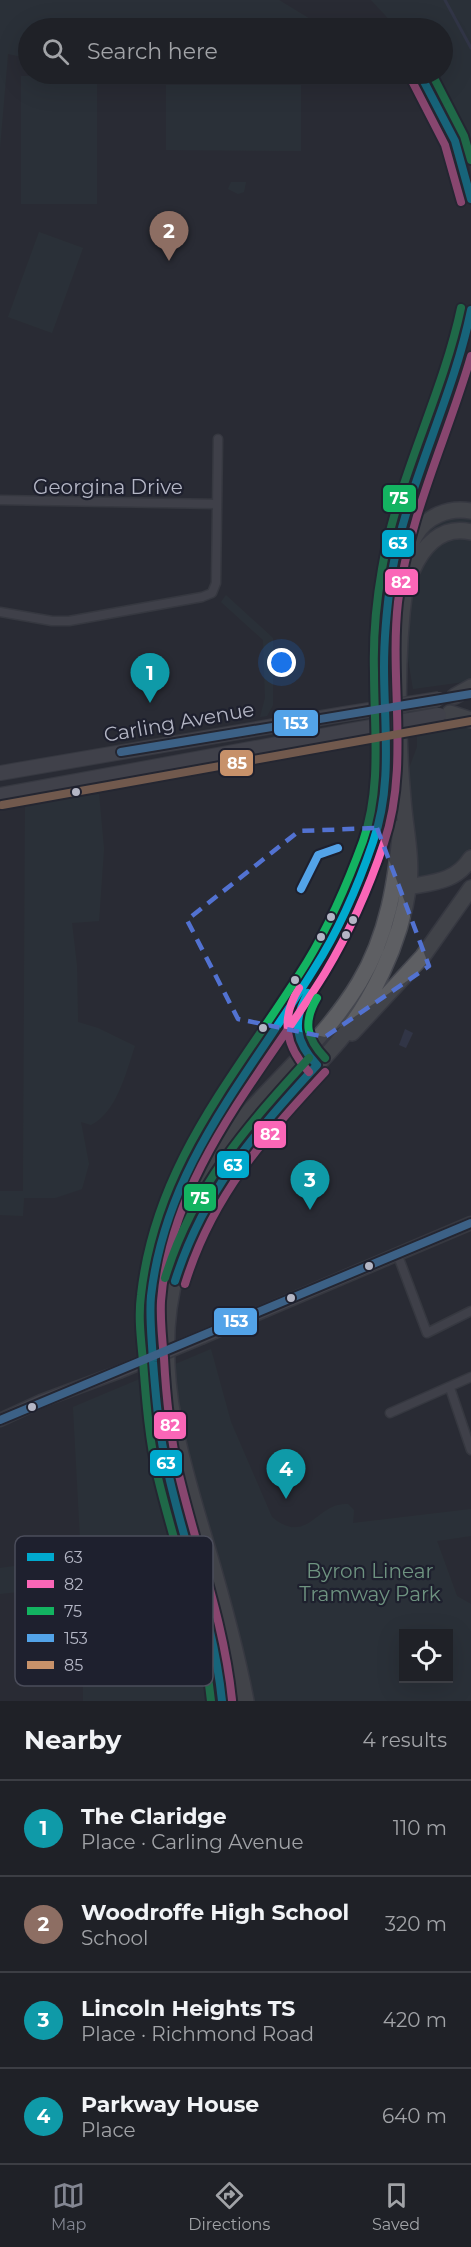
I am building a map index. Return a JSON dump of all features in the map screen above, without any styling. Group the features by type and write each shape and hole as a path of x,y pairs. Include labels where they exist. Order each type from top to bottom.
{"highway":[{"path":"334,1048 381,975 398,935 408,886 410,850 403,803 400,732 401,623 410,548 424,525 445,512 471,511"},
{"path":"405,584 421,552 432,540 448,532 471,532"},
{"path":"455,696 471,687"},
{"path":"445,714 471,720"},
{"path":"185,1536 159,1431 153,1357 156,1311 162,1277 175,1232 199,1177 221,1144 346,1002 375,952 393,890 403,803"},
{"path":"393,890 450,878 463,869 471,858"},
{"path":"203,1536 174,1425 166,1357 169,1308 186,1246 220,1177 253,1134 334,1048 362,1024 413,968 471,888"},
{"path":"213,1569 232,1633 246,1701"},
{"path":"213,1642 222,1701"}],"main road":[{"name":"Carling Avenue","path":"0,773 293,722 471,694"},
{"name":"Carling Avenue","path":"0,795 471,710"},
{"path":"0,1420 41,1401 119,1372 398,1256 471,1223"}],"street":[{"path":"0,612 52,621 69,621 202,597 212,593 216,583 219,439"},
{"name":"Georgina Drive","path":"0,500 17,503 216,504"},
{"path":"398,1256 427,1333 471,1311"},
{"path":"390,1413 471,1377"},
{"path":"450,1388 471,1450"}],"highlighted area":[{"path":"377,828 429,966 325,1037 238,1019 187,920 299,831"}],"green space":[{"path":"0,0 279,0 309,18 18,18 18,56 8,54 0,148"},
{"path":"371,0 471,0 471,173 457,115 435,84 453,84 453,18 388,18"},
{"path":"21,84 97,84 97,204 21,204"},
{"path":"166,85 301,85 301,151 166,150"},
{"path":"231,182 246,182 244,192 238,194 228,189"},
{"path":"39,232 83,248 52,333 8,317"},
{"path":"447,517 471,517 471,681 413,689 407,653 409,609 416,578 419,541 433,524"},
{"path":"226,595 273,638 273,705 267,716 260,717 265,698 263,640 221,602"},
{"path":"468,728 471,730 471,848 460,861 447,870 433,875 415,876 408,771 417,747 417,734"},
{"path":"99,794 104,849 99,921 72,923 77,966 78,1022 98,1028 135,1046 124,1079 108,1111 91,1125 81,1122 89,1164 82,1189 55,1198 24,1198 23,1216 0,1215 0,1191 23,1191 25,803"},
{"name":"Byron Linear Tramway Park","path":"211,1349 231,1422 272,1517 284,1525 303,1526 328,1509 348,1504 354,1510 353,1523 471,1509 471,1536 437,1541 457,1596 471,1604 471,1701 83,1701 83,1686 213,1686 213,1536 80,1536 73,1407"},
{"path":"15,1566 15,1592 0,1594 0,1568"}],"water":[{"path":"405,1029 413,1033 406,1048 399,1045"}],"waterway":[{"path":"445,0 471,48"}],"transit line":[{"name":"82","path":"414,84 445,145 461,202"},
{"name":"63","path":"425,84 455,141 471,199"},
{"name":"75","path":"437,84 464,136 471,160"},
{"name":"75","path":"173,1536 158,1478 150,1435 141,1336 141,1295 150,1246 164,1201 182,1159 204,1119 315,948 338,903 363,841 369,821 375,779 374,646 382,569 398,503 443,374 461,308"},
{"name":"63","path":"184,1536 162,1444 153,1362 151,1296 160,1249 174,1205 192,1163 237,1085 289,1009 332,939 373,842 379,821 385,777 384,656 391,578 407,510 453,378 471,310"},
{"name":"82","path":"195,1536 178,1471 166,1386 161,1301 168,1254 182,1210 200,1168 222,1128 334,958 358,910 384,843 392,814 396,784 396,632 403,570 420,508 471,356"},
{"name":"153","path":"121,752 471,694"},
{"name":"85","path":"2,805 471,721"},
{"name":"153","path":"301,889 318,855 338,848"},
{"name":"82","path":"299,988 289,1011 288,1032 295,1052 309,1072"},
{"name":"63","path":"308,993 300,1013 298,1031 304,1048 317,1065"},
{"name":"75","path":"317,998 308,1022 309,1030 310,1037 325,1058"},
{"name":"75","path":"165,1278 190,1215 206,1187 243,1134 309,1058"},
{"name":"63","path":"175,1281 200,1219 233,1165 252,1139 317,1065"},
{"name":"82","path":"185,1284 196,1252 210,1223 242,1170 281,1121 325,1072"},
{"name":"153","path":"0,1420 471,1223"},
{"name":"82","path":"213,1601 223,1642 232,1700"},
{"name":"63","path":"213,1643 222,1701"},
{"name":"75","path":"209,1686 211,1701"}],"place":[{"name":"Woodroffe High School","path":"169,261"},
{"name":"The Claridge","path":"150,703"},
{"name":"Lincoln Heights TS","path":"310,1210"},
{"name":"Parkway House","path":"286,1499"}]}
